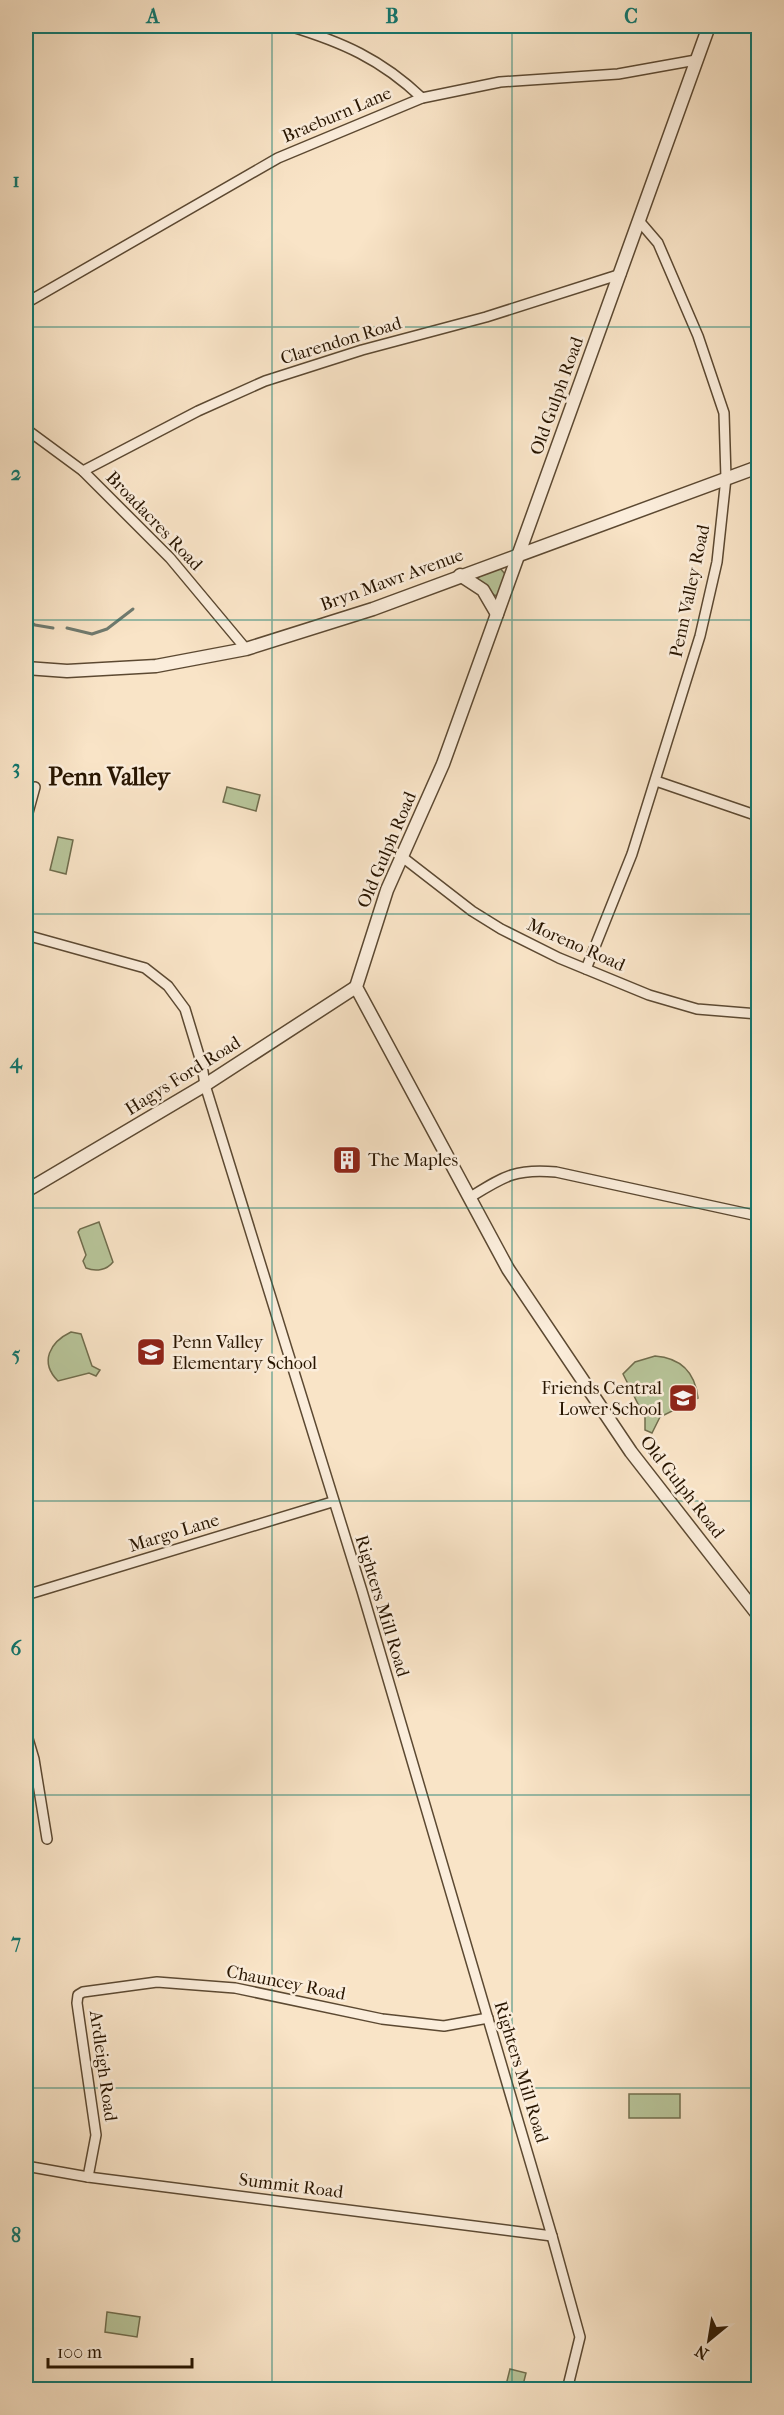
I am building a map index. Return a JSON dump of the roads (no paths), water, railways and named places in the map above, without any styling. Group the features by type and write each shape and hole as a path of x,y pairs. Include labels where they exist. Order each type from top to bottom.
{"street":[{"path":"289,26 340,42 370,57 401,77 422,98"},
{"name":"Old Gulph Road","path":"709,26 443,764 387,890 356,987 508,1269 632,1452 759,1615"},
{"name":"Braeburn Lane","path":"26,303 278,158 422,98 500,82 618,74 696,60"},
{"name":"Penn Valley Road","path":"586,969 632,854 700,636 717,562 726,478 724,413 702,347 658,243 640,222"},
{"name":"Clarendon Road","path":"83,471 198,411 265,381 362,350 486,317 621,274"},
{"name":"Broadacres Road","path":"26,429 83,471 170,558 246,649"},
{"name":"Bryn Mawr Avenue","path":"26,668 67,671 156,666 246,649 373,609 759,466"},
{"path":"460,575 483,590 497,614"},
{"path":"656,781 759,816"},
{"path":"26,820 35,787"},
{"name":"Moreno Road","path":"401,856 450,896 501,929 586,969 649,995 697,1009 759,1014"},
{"name":"Righters Mill Road","path":"26,935 145,968 168,986 185,1009 202,1065 205,1085 332,1502 362,1591 580,2337 567,2390"},
{"name":"Hagys Ford Road","path":"26,1191 205,1085 356,987"},
{"path":"469,1198 513,1174 530,1170 556,1172 759,1216"},
{"name":"Margo Lane","path":"26,1595 332,1502"},
{"path":"26,1732 34,1759 47,1839"},
{"name":"Chauncey Road","path":"78,1995 88,1990 157,1982 236,1988 382,2019 433,2025 444,2026 488,2018"},
{"name":"Ardleigh Road","path":"78,1995 96,2135 88,2177"},
{"name":"Summit Road","path":"26,2166 88,2177 552,2236"}],"waterway":[{"path":"67,628 92,634 107,629 133,609"},
{"path":"26,619 35,625 53,628"}],"place":[{"name":"The Maples","path":"347,1160"},
{"name":"Penn Valley Elementary School","path":"151,1352"},
{"name":"Friends Central Lower School","path":"683,1398"}],"district":[{"name":"Penn Valley","path":"109,777"}]}
